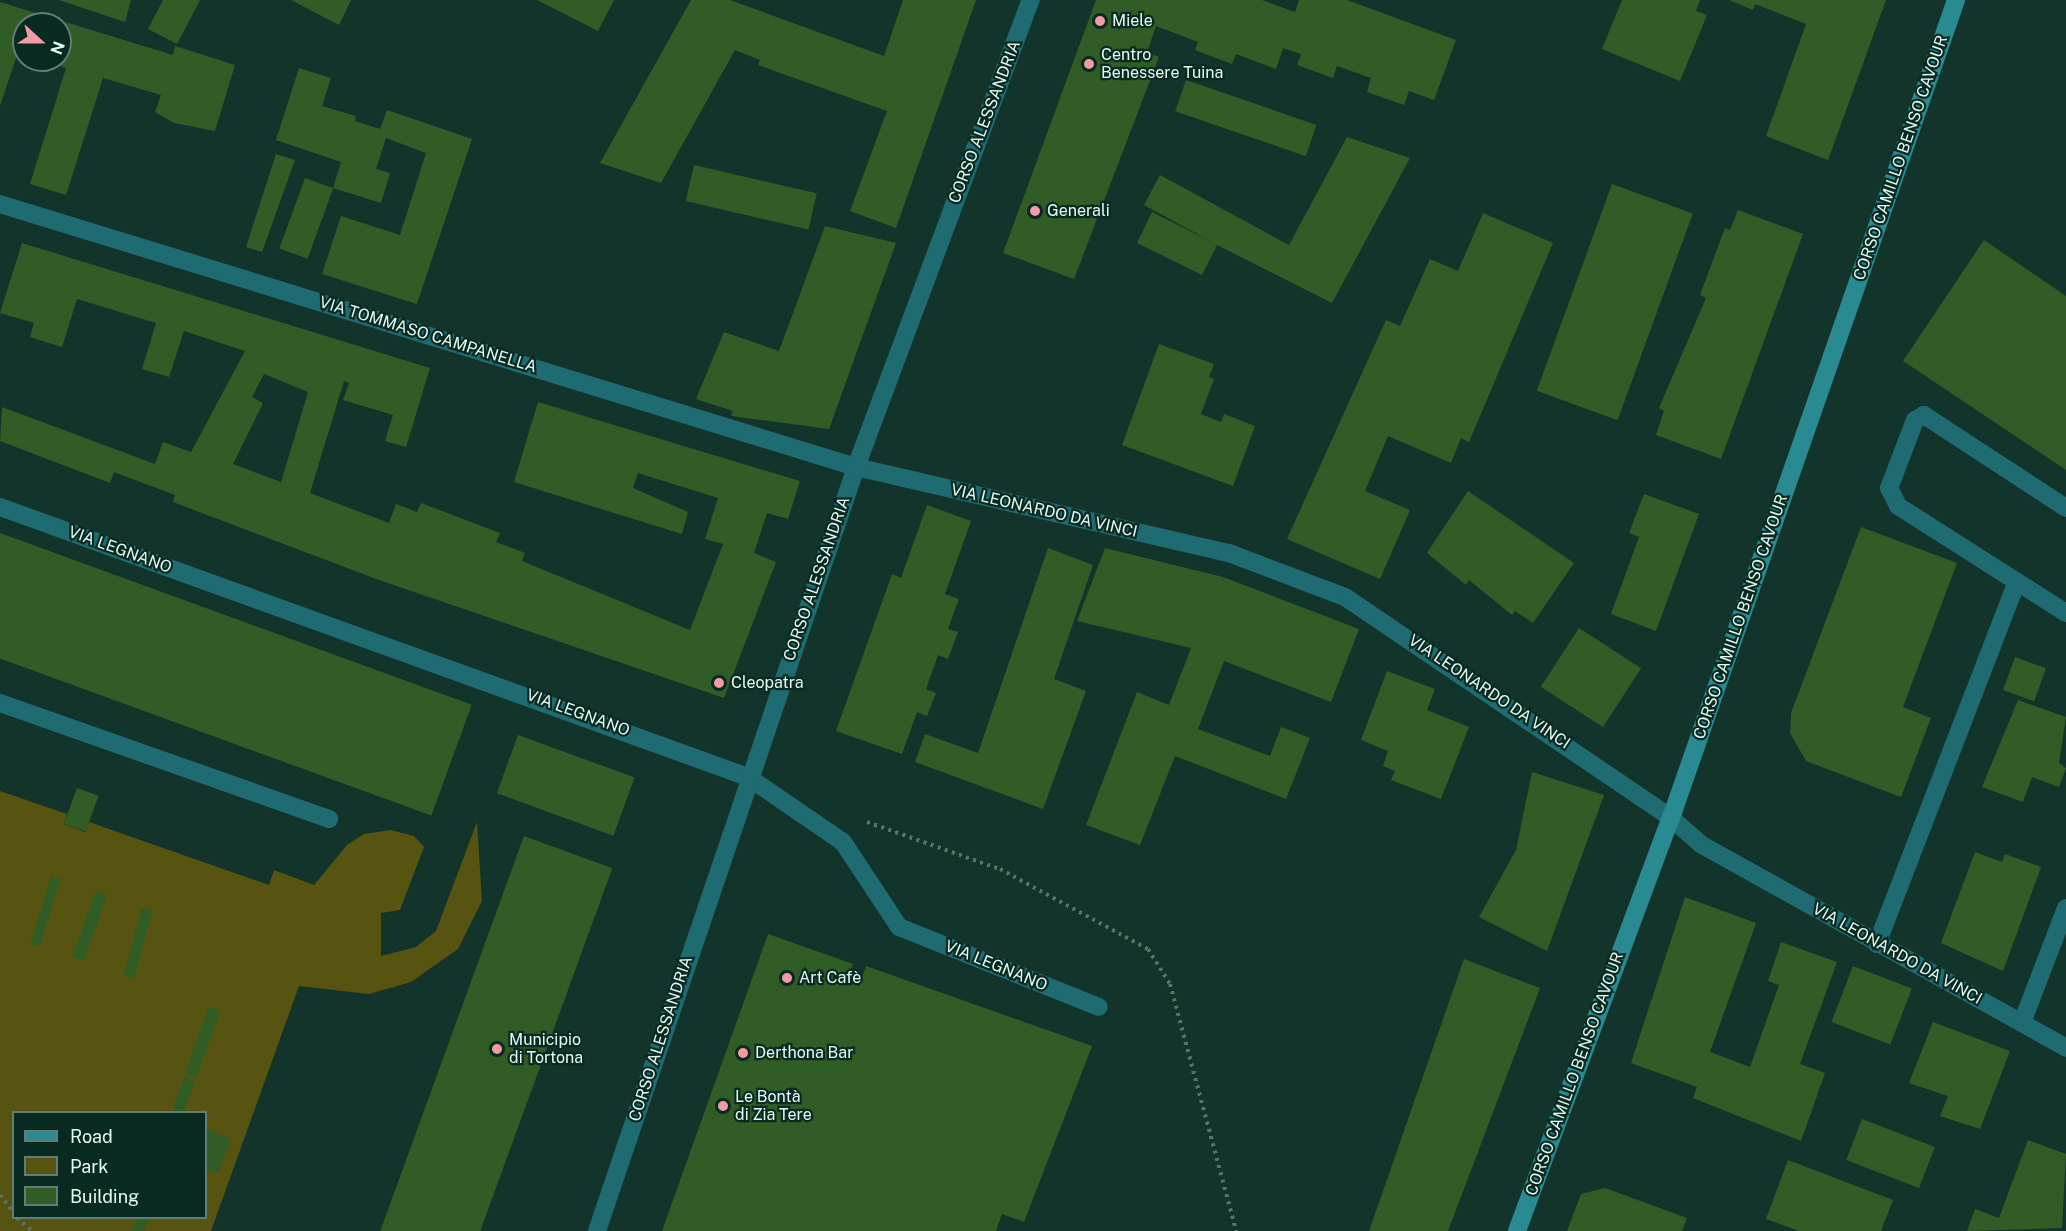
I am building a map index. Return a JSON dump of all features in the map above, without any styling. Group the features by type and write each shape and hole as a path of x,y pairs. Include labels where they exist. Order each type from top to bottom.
{"street":[{"name":"CORSO ALESSANDRIA","path":"597,1231 748,777 856,467 1031,0"},
{"name":"CORSO CAMILLO BENSO CAVOUR","path":"1517,1231 1671,818 1956,0"},
{"name":"VIA TOMMASO CAMPANELLA","path":"0,204 856,467"},
{"path":"2066,508 1932,417 1915,420 1890,497 2066,613"},
{"name":"VIA LEONARDO DA VINCI","path":"856,467 1229,553 1345,597 1671,818 1702,845 2066,1048"},
{"name":"VIA LEGNANO","path":"0,507 748,777 843,842 899,927 1098,1007"},
{"path":"1877,944 2017,582"},
{"path":"0,703 329,819"},
{"path":"2022,1023 2066,908"}],"path":[{"path":"0,1195 12,1210"},
{"path":"18,1219 33,1231"}],"green space":[{"path":"0,791 67,814 64,824 85,832 89,822 269,885 274,870 314,885 347,845 364,834 391,830 414,836 424,847 400,910 381,913 381,956 416,947 436,931 477,822 482,901 458,949 411,982 369,994 299,986 211,1231 0,1231"}],"building":[{"path":"59,0 131,0 125,22"},
{"path":"163,0 200,0 177,44 148,29"},
{"path":"291,0 351,0 339,25"},
{"path":"537,0 614,0 598,31"},
{"path":"691,0 730,0 884,56 903,0 976,0 896,228 850,211 887,111 758,65 760,60 735,50 661,183 600,163"},
{"path":"1096,0 1262,0 1295,12 1299,0 1347,0 1456,40 1434,100 1409,91 1404,105 1367,92 1371,78 1337,66 1333,78 1297,65 1301,54 1283,48 1276,69 1236,54 1232,64 1195,50 1198,42 1156,26 1147,52 1159,57 1074,279 1003,253"},
{"path":"1622,0 1700,0 1696,11 1707,15 1680,81 1602,49"},
{"path":"1729,0 1886,0 1828,160 1766,136 1806,24 1755,4 1753,10"},
{"path":"0,2 33,12 12,12 12,70 0,106"},
{"path":"72,24 173,55 175,46 235,65 215,131 174,123 155,112 161,95 103,78 66,195 30,184 65,72 72,72"},
{"path":"299,68 331,78 322,106 356,116 355,121 380,129 387,110 472,139 417,304 322,274 341,216 400,235 426,153 386,138 376,169 390,173 381,203 333,188 341,162 276,140"},
{"path":"1186,80 1316,125 1306,156 1175,111"},
{"path":"1347,137 1410,158 1332,303 1217,245 1202,275 1137,243 1152,212 1214,243 1144,205 1160,175 1289,245"},
{"path":"276,154 295,160 262,252 246,247"},
{"path":"694,165 817,193 808,229 686,201"},
{"path":"305,178 333,188 308,259 279,248"},
{"path":"1612,184 1693,213 1618,420 1537,391"},
{"path":"1738,210 1803,234 1721,459 1656,435 1664,411 1659,408 1706,298 1700,295 1725,228 1730,230"},
{"path":"1483,213 1553,243 1469,442 1461,438 1451,463 1388,436 1365,491 1410,510 1380,579 1287,539 1386,320 1400,326 1430,259 1458,271"},
{"path":"825,226 896,243 829,429 731,416 733,411 696,399 724,332 779,351"},
{"path":"1984,240 2066,296 2066,470 1903,361"},
{"path":"22,243 430,368 406,447 385,441 393,415 343,400 349,383 344,381 310,493 389,523 396,504 417,512 421,503 500,533 496,542 525,553 522,561 690,630 723,544 705,539 718,498 638,473 633,488 688,512 682,534 514,482 538,402 800,481 788,519 767,513 754,553 776,562 724,698 379,580 173,502 175,495 114,472 110,483 0,441 2,407 155,464 163,442 191,452 245,351 184,331 169,377 142,369 156,323 77,299 62,347 30,337 34,323 0,313","holes":["264,374 308,392 281,482 233,464 263,403 252,397"]},
{"path":"1159,344 1214,364 1209,377 1214,379 1201,414 1221,422 1224,414 1255,426 1233,486 1122,445"},
{"path":"1468,491 1574,563 1533,623 1515,611 1512,615 1469,580 1466,585 1427,553"},
{"path":"1644,494 1699,514 1656,631 1611,614 1639,537 1629,533"},
{"path":"927,505 971,521 945,594 959,599 948,629 958,632 948,659 938,655 926,689 936,693 927,716 917,712 902,754 836,731 892,574 901,578"},
{"path":"1861,527 1957,563 1903,707 1931,718 1901,797 1806,761 1790,733 1791,713"},
{"path":"0,533 472,705 431,816 0,659"},
{"path":"1048,548 1093,565 1054,679 1086,691 1043,809 915,762 925,734 978,753"},
{"path":"1105,548 1223,577 1359,629 1331,702 1224,661 1198,729 1270,756 1281,727 1310,738 1286,799 1175,756 1140,845 1086,825 1137,692 1169,705 1191,648 1077,621"},
{"path":"1579,628 1641,668 1603,727 1541,687"},
{"path":"2015,657 2046,668 2034,701 2003,690"},
{"path":"1387,671 1435,689 1427,710 1469,727 1441,799 1391,780 1395,771 1383,766 1388,751 1361,740"},
{"path":"2018,700 2066,717 2059,763 2066,768 2059,787 2032,777 2023,802 1982,787"},
{"path":"518,735 635,777 613,836 497,793"},
{"path":"1532,772 1604,795 1547,951 1479,917 1516,850"},
{"path":"77,788 99,796 86,832 64,824"},
{"name":"Municipio di Tortona","path":"524,836 612,868 480,1231 380,1231"},
{"path":"1975,852 2002,862 2005,854 2041,867 2003,971 1941,943"},
{"path":"51,876 61,879 40,947 30,944"},
{"path":"96,891 107,895 83,961 72,957"},
{"path":"1685,897 1756,923 1710,1052 1750,1067 1779,985 1768,981 1781,942 1837,962 1800,1064 1825,1073 1801,1141 1693,1098 1697,1087 1631,1063"},
{"path":"142,907 153,910 134,978 124,976"},
{"path":"768,934 853,964 847,982 859,986 866,966 1092,1046 1024,1222 1002,1214 996,1231 662,1231"},
{"path":"1464,959 1540,988 1448,1231 1369,1231"},
{"path":"1853,966 1912,989 1890,1045 1831,1022"},
{"path":"209,1007 220,1011 196,1078 185,1074"},
{"path":"1933,1022 2010,1051 1980,1129 1940,1116 1948,1096 1909,1083"},
{"path":"184,1077 195,1081 184,1111 172,1111"},
{"path":"1862,1119 1935,1147 1919,1188 1846,1160"},
{"path":"207,1129 231,1139 218,1173 207,1169"},
{"path":"2028,1140 2066,1154 2062,1228 1967,1231 1975,1209 1999,1218"},
{"path":"1788,1160 1893,1200 1881,1231 1799,1231 1766,1219"},
{"path":"1605,1188 1687,1218 1682,1231 1567,1231 1581,1194"},
{"path":"137,1219 148,1219 144,1231 132,1231"}],"place":[{"name":"Miele","path":"1100,21"},
{"name":"Centro Benessere Tuina","path":"1089,64"},
{"name":"Generali","path":"1035,211"},
{"name":"Cleopatra","path":"719,683"},
{"name":"Art Cafè","path":"787,978"},
{"name":"Municipio di Tortona","path":"497,1049"},
{"name":"Derthona Bar","path":"743,1053"},
{"name":"Le Bontà di Zia Tere","path":"723,1106"}]}
